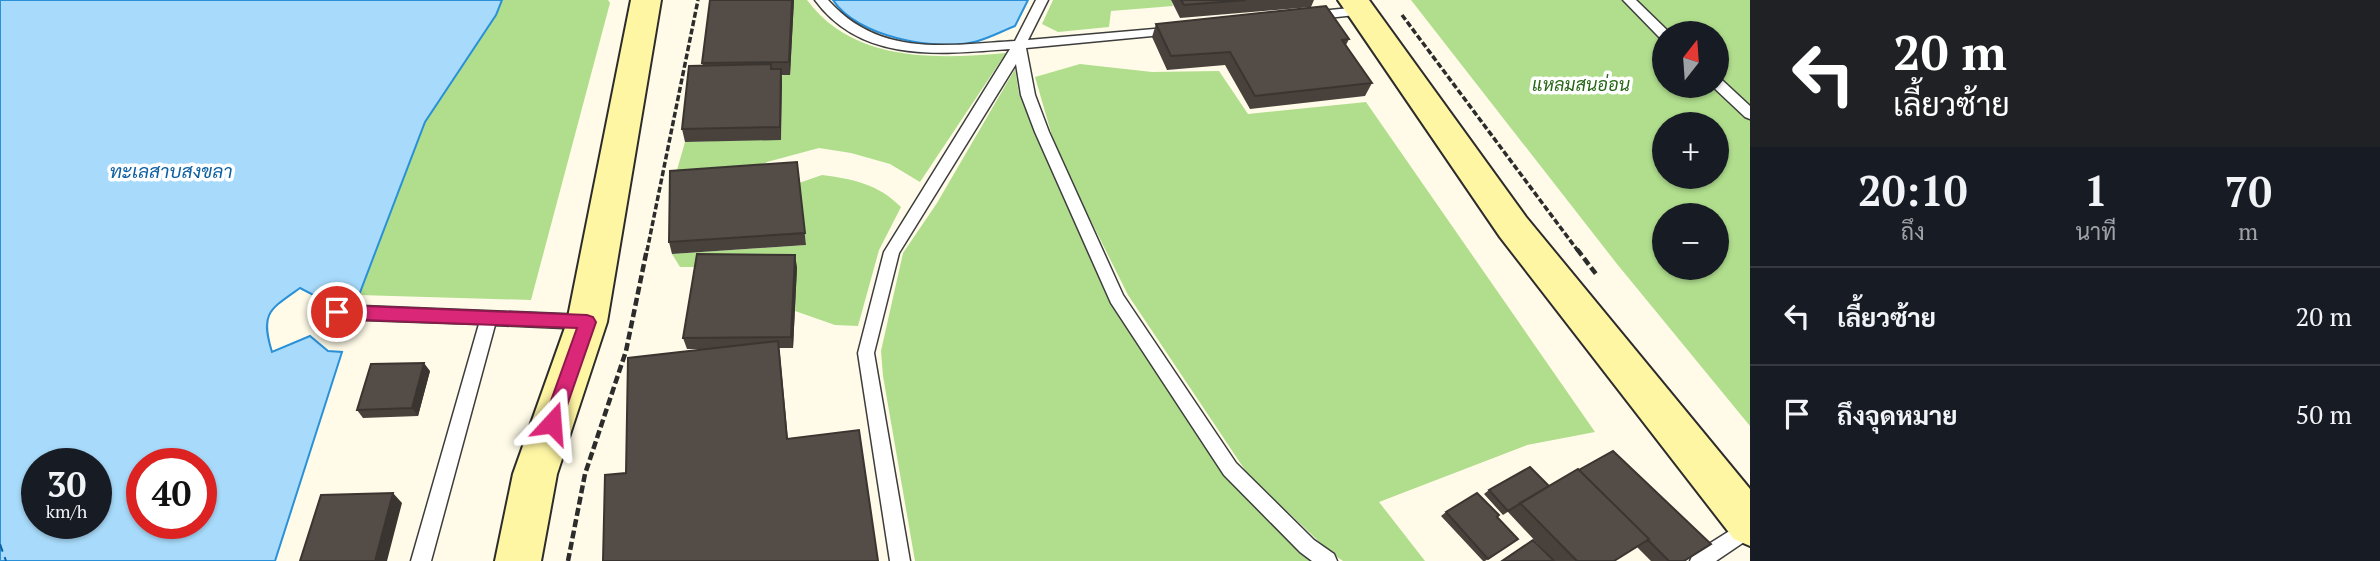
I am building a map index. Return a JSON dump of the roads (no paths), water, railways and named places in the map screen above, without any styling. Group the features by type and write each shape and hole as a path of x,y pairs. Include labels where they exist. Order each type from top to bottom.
{"street":[{"path":"518,561 535,474 587,322 646,0"},
{"path":"1356,5 1513,227 1750,525"}],"lane":[{"path":"821,0 851,27 878,40 912,49 1019,46 1183,29"},
{"path":"900,561 866,353 892,252 1019,46 1042,0"},
{"path":"1629,0 1652,22"},
{"path":"1292,18 1356,5"},
{"path":"1019,46 1028,96 1117,298 1230,470 1307,546 1327,561"},
{"path":"1729,94 1750,114"},
{"path":"337,312 587,322"},
{"path":"421,561 489,318"},
{"path":"1700,561 1750,525"}],"water":[{"name":"ทะเลสาบสงขลา","path":"0,0 502,0 496,15 425,122 359,295 321,299 300,288 274,308 267,320 272,352 310,336 328,351 342,352 275,561 0,561"},
{"path":"833,0 1028,0 1015,26 974,42 938,44 897,38 878,32 844,13"}],"park label":[{"name":"แหลมสนอ่อน","path":"1581,84"}]}
